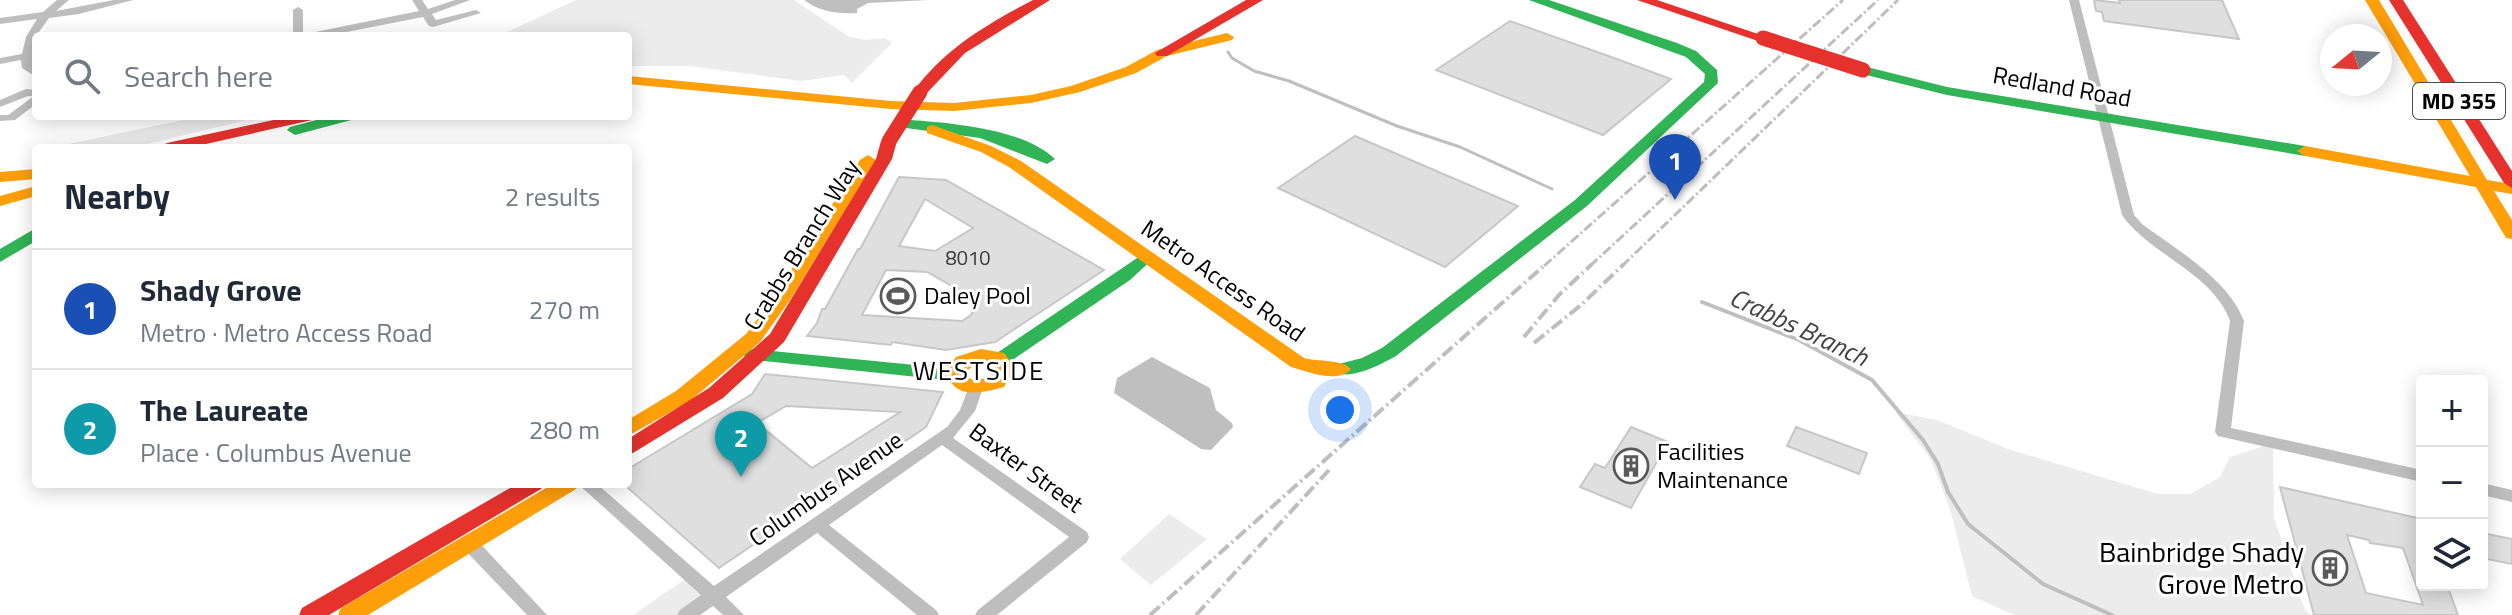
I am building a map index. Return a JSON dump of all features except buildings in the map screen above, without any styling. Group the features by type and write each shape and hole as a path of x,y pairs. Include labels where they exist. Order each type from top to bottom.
{"main road":[{"name":"Crabbs Branch Way","path":"632,427 683,396 753,338 783,297 870,158 889,141 929,77 964,45 1043,0"},
{"path":"632,80 891,105 954,107 1031,99 1075,89 1131,70 1256,0"},
{"name":"Metro Access Road","path":"632,91 909,124 952,136 1000,156 1261,339 1307,367 1345,370 1366,365 1389,352 1581,203 1711,83 1712,73 1691,54 1536,0"},
{"name":"Redland Road","path":"1644,0 1863,70 1947,91 2481,181 2512,183"},
{"name":"MD 355","path":"2372,0 2512,234"},
{"name":"MD 355","path":"2396,0 2512,183"},
{"path":"1162,53 1227,37"},
{"path":"690,96 899,116 971,115 1067,101 1115,87 1190,53 1246,44"},
{"path":"185,144 294,120"},
{"path":"206,144 296,120"},
{"path":"244,144 335,120"},
{"path":"269,144 358,120"},
{"path":"909,124 962,129 1001,137 1047,159"},
{"name":"Crabbs Branch Way","path":"632,446 716,393 760,356 785,326 884,159 889,141"},
{"path":"0,177 32,174"},
{"path":"0,201 32,192"},
{"path":"0,211 32,202"},
{"path":"0,257 32,236"},
{"path":"1001,359 1124,276 1146,257"},
{"path":"1124,276 1166,270"},
{"path":"736,354 840,362 863,368 957,370 969,358 983,354 1001,359 1006,367 1004,376 989,386 975,388 962,384 957,370"},
{"path":"310,615 527,488"},
{"path":"349,615 562,488"}],"street":[{"path":"36,32 42,16 64,0"},
{"path":"0,15 0,21 128,0"},
{"path":"417,0 433,24 476,13"},
{"path":"330,32 426,13 465,0"},
{"path":"2074,0 2128,215 2137,227 2204,277 2233,310 2237,321 2223,432 2416,475"},
{"path":"298,10 298,32"},
{"path":"32,41 26,56 26,66 32,71"},
{"path":"0,61 26,56"},
{"path":"0,104 26,92 32,93"},
{"path":"0,118 11,118 32,102"},
{"name":"Columbus Avenue","path":"686,615 943,438 963,418 975,388"},
{"name":"Baxter Street","path":"943,438 1081,537 984,615"},
{"path":"591,488 735,615"},
{"path":"2488,490 2512,496"},
{"path":"817,524 930,615"},
{"path":"469,543 531,613"}],"shaded area":[{"path":"576,0 794,0 848,36 864,40 885,38 892,43 852,83 844,75 801,81 689,66 632,66 632,32 507,32"},
{"path":"804,0 929,0 868,3 857,9 857,13 850,13 823,10"},
{"path":"183,120 246,120 148,144 68,144"},
{"path":"1152,357 1210,388 1216,410 1233,427 1211,450 1201,449 1114,393 1117,378"},
{"path":"1895,412 1937,420 2008,449 2158,494 2190,494 2220,477 2230,457 2273,443 2274,518 2305,610 2311,615 2014,615 1972,596 1950,509 1930,458"},
{"path":"1169,514 1207,539 1151,585 1120,559"},
{"path":"691,575 714,595 686,615 633,615"}],"waterway":[{"name":"Crabbs Branch","path":"1228,52 1232,58 1254,71 1289,81 1397,126 1460,147 1552,189"},
{"name":"Crabbs Branch","path":"1702,302 1799,340 1872,380 1923,440 1938,464 1948,492 1968,524 2043,584 2112,615"}],"railway":[{"path":"1544,266 1843,0"},
{"path":"1590,266 1878,0"},
{"path":"1622,266 1898,0"},
{"path":"1150,615 1546,264"},
{"path":"1524,337 1559,295 1592,264"},
{"path":"1534,343 1581,305 1624,264"},
{"path":"1196,615 1329,470"}],"traffic: fast":[{"path":"1342,369 1368,363 1389,352 1581,203 1711,83 1712,73 1691,54 1536,0"},
{"path":"1863,70 1947,91 2305,151"},
{"path":"295,130 334,120"},
{"path":"911,125 998,138 1047,159"},
{"path":"0,257 32,236"},
{"path":"1001,359 1124,276 1146,257"},
{"path":"753,355 956,375"}],"traffic: slow":[{"path":"2372,0 2512,234"},
{"path":"632,80 891,105 954,107 1031,99 1075,89 1131,70 1162,53 1227,37"},
{"path":"932,130 986,149 1015,164 1298,363 1321,369 1342,369"},
{"path":"2305,151 2512,189"},
{"path":"632,427 683,396 753,338 783,297 868,160"},
{"path":"0,177 32,174"},
{"path":"0,201 32,192"},
{"path":"976,355 993,356 1003,363 1006,367 997,382 971,388 958,379 956,370 963,361 976,355"},
{"path":"349,615 562,488"}],"traffic: jam":[{"path":"920,92 960,50 1043,0"},
{"path":"1162,53 1256,0"},
{"path":"1644,0 1763,38"},
{"path":"2396,0 2512,183"},
{"path":"1763,38 1863,70"},
{"path":"889,141 920,92"},
{"path":"185,144 294,120"},
{"path":"632,446 716,393 777,338 884,159 889,141"},
{"path":"310,615 527,488"}],"place":[{"name":"Shady Grove","path":"1675,200"},
{"name":"Daley Pool","path":"898,296"},
{"name":"Facilities Maintenance","path":"1631,466"},
{"name":"The Laureate","path":"741,477"},
{"name":"Bainbridge Shady Grove Metro","path":"2330,568"}],"district":[{"name":"WESTSIDE","path":"979,371"}]}
